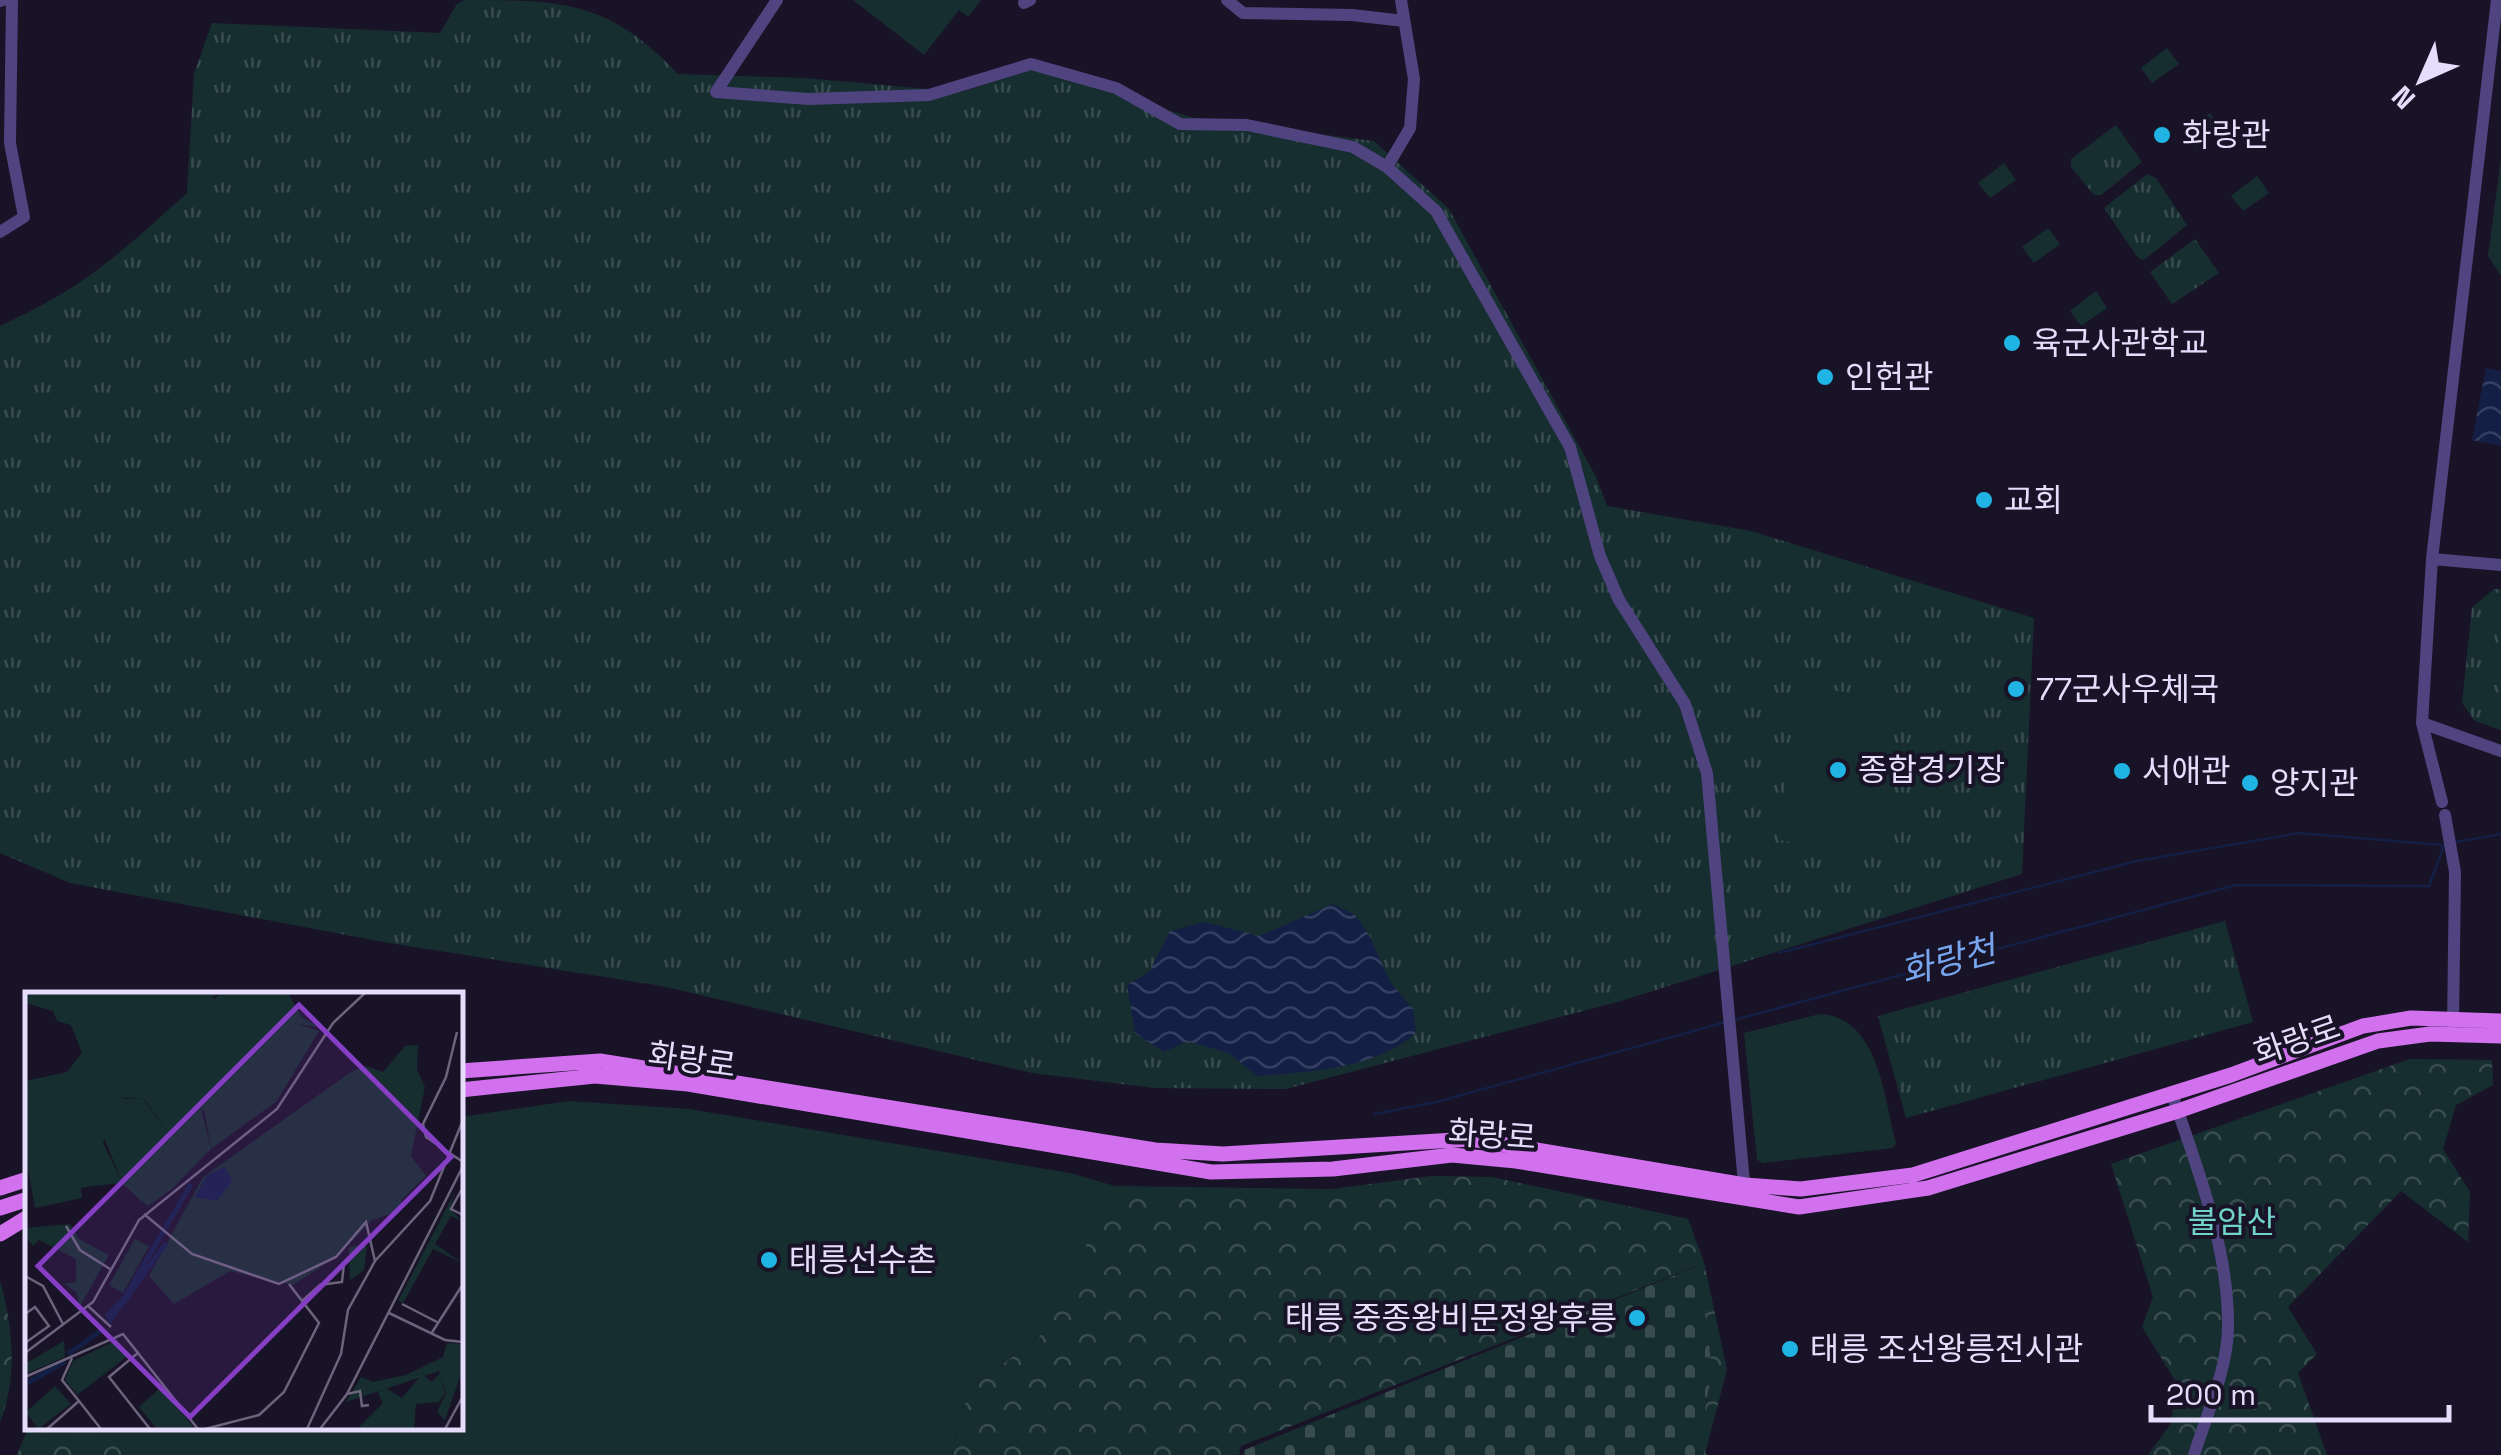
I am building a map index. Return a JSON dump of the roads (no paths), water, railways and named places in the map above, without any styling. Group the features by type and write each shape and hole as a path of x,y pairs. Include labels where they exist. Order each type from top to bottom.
{"main road":[{"name":"화랑로","path":"462,1090 596,1076 688,1084 1211,1172 1332,1169 1452,1155 1745,1192 1912,1175 2172,1094 2363,1026 2411,1018 2501,1036"},
{"name":"화랑로","path":"462,1074 512,1064 600,1061 1155,1150 1223,1154 1471,1139 1745,1192 1799,1207 1928,1188 2178,1111 2378,1041 2501,1021"},
{"path":"0,1188 25,1179"},
{"path":"0,1208 25,1200"},
{"path":"0,1234 25,1219"}],"street":[{"path":"0,232 24,217 10,144 12,0"},
{"path":"777,0 716,92 809,99 929,95 1032,64 1116,88 1180,124 1248,125 1352,147 1387,167 1436,211 1570,447 1600,556 1619,600 1685,704 1707,773 1745,1192"},
{"path":"1226,0 1243,13 1352,15 1404,21"},
{"path":"1387,167 1410,128 1414,79 1401,0"},
{"path":"2453,1026 2455,872 2445,811 2422,722 2432,559 2497,0"},
{"path":"2432,559 2501,565"},
{"path":"2422,722 2501,752"},
{"path":"2172,1094 2201,1180 2220,1264 2228,1329 2194,1455"}],"water":[{"path":"2486,368 2501,371 2501,446 2472,440"},
{"path":"1333,904 1355,915 1369,935 1390,982 1413,1009 1416,1033 1400,1045 1341,1067 1257,1076 1229,1053 1187,1041 1164,1052 1135,1033 1127,985 1149,972 1170,931 1204,922 1259,936"}],"waterway":[{"path":"1779,953 2137,861 2299,833 2443,845"},
{"name":"화랑천","path":"2456,842 2501,834"},
{"name":"화랑천","path":"1734,1020 2236,885 2429,886 2444,845"},
{"name":"화랑천","path":"1375,1114 1436,1102 1726,1022"}],"place":[{"name":"화랑관","path":"2162,135"},
{"name":"육군사관학교","path":"2012,343"},
{"name":"인헌관","path":"1825,377"},
{"name":"교회","path":"1984,500"},
{"name":"77군사우체국","path":"2016,689"},
{"name":"종합경기장","path":"1838,770"},
{"name":"서애관","path":"2122,771"},
{"name":"양지관","path":"2250,783"},
{"name":"태릉선수촌","path":"769,1260"},
{"name":"태릉 중종왕비문정왕후릉","path":"1637,1318"},
{"name":"태릉 조선왕릉전시관","path":"1790,1349"}],"park label":[{"name":"불암산","path":"2232,1222"}]}
